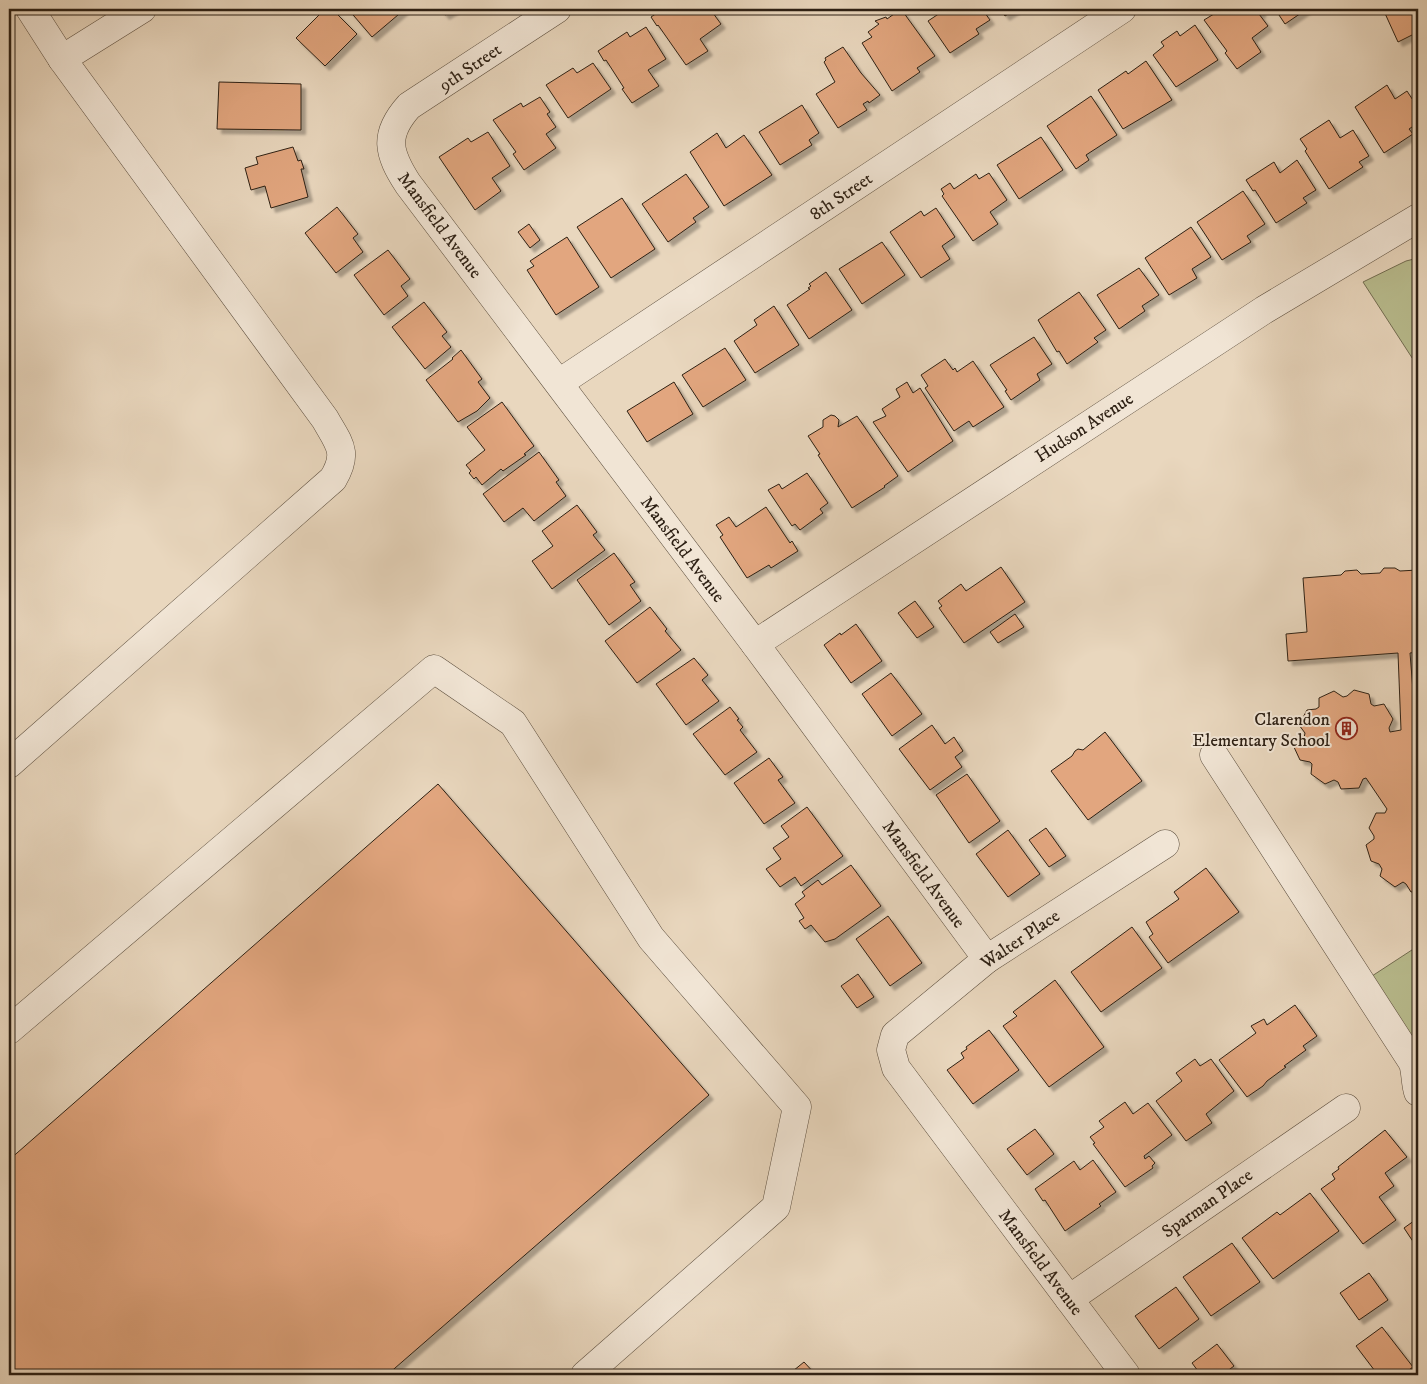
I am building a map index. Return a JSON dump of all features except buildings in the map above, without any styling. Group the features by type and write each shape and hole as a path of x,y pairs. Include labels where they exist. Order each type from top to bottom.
{"street":[{"path":"9,764 333,479 340,468 342,450 326,419 62,59 30,9"},
{"path":"62,59 142,9"},
{"name":"9th Street","path":"392,134 398,119 409,106 557,9"},
{"name":"8th Street","path":"559,383 1122,9"},
{"name":"Mansfield Avenue","path":"392,134 392,149 396,166 408,184 755,644 987,959"},
{"name":"Hudson Avenue","path":"755,644 1264,310 1418,218"},
{"path":"9,1030 434,668 513,724 651,938 797,1107 776,1207 585,1375"},
{"path":"1214,755 1413,1063 1418,1092"},
{"name":"Walter Place","path":"891,1050 895,1035 987,959 1165,844"},
{"name":"Mansfield Avenue","path":"891,1050 896,1068 1126,1375"},
{"name":"Sparman Place","path":"1069,1299 1346,1108"}],"green space":[{"path":"1418,258 1418,367 1363,282 1406,261"},
{"path":"1418,946 1418,1046 1417,1046 1372,976"}],"place":[{"name":"Clarendon Elementary School","path":"1346,729"}]}
